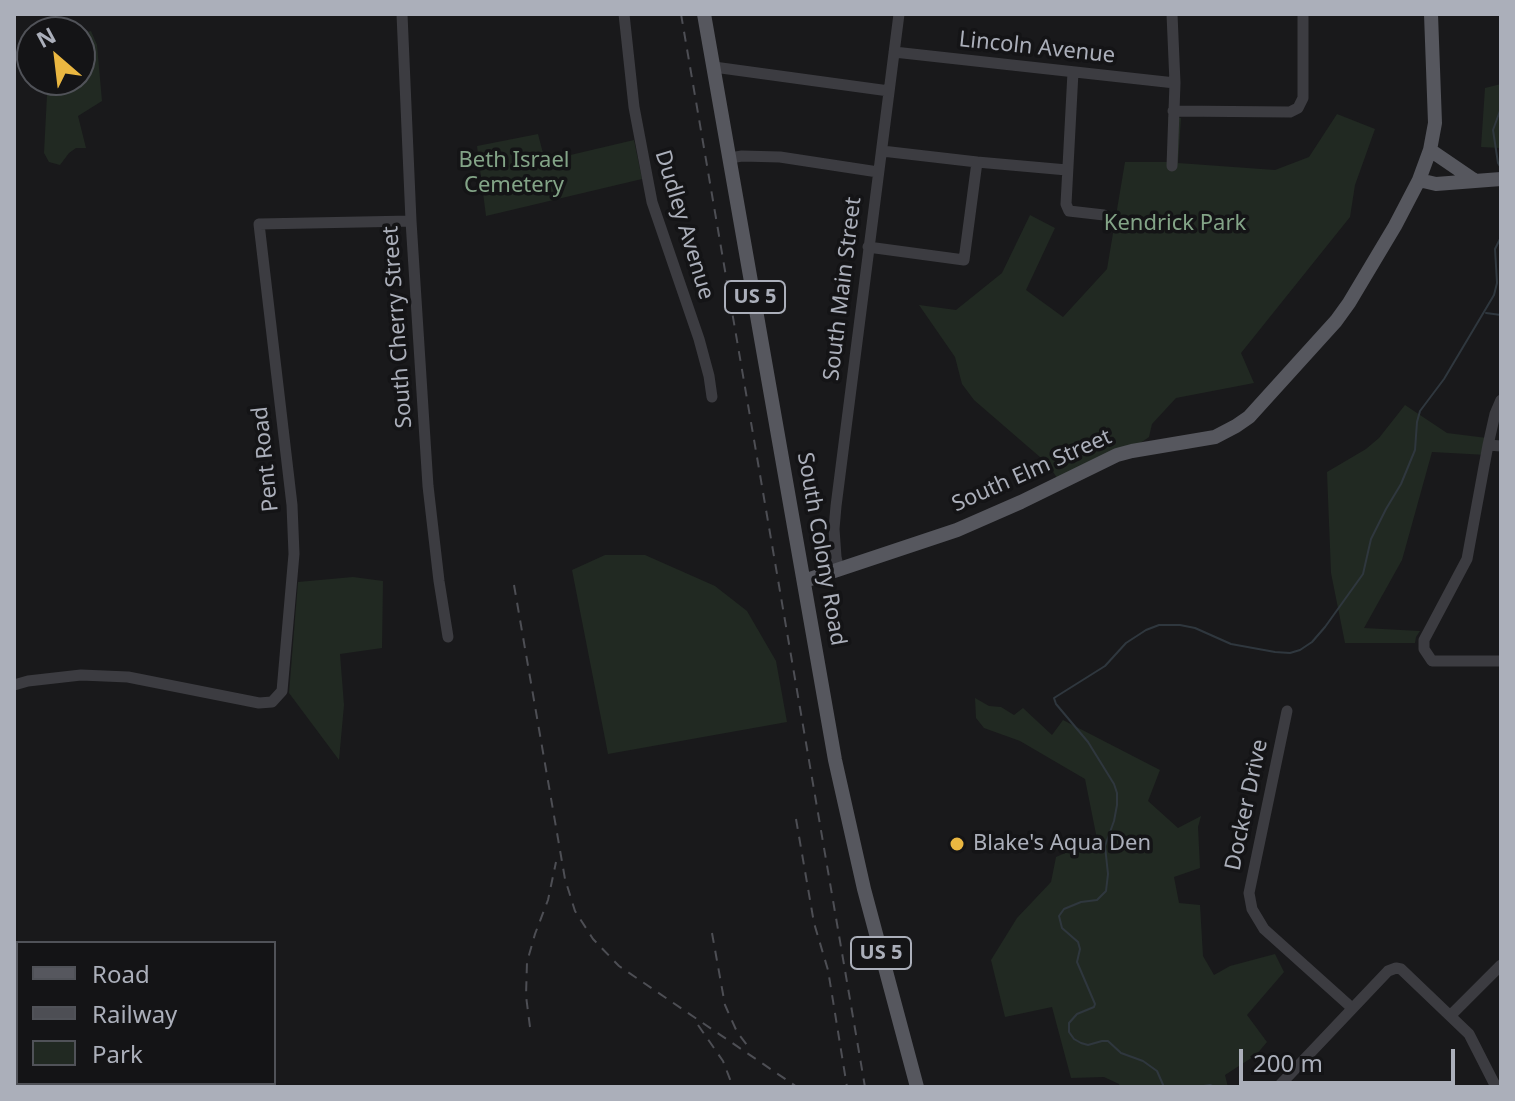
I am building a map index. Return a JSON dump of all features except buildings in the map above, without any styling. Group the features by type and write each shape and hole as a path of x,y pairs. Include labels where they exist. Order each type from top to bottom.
{"main road":[{"name":"South Colony Road","path":"704,14 835,760 848,825 917,1087"},
{"name":"South Elm Street","path":"804,581 957,530 1117,455 1215,437 1236,426 1258,408 1343,312 1419,180 1430,150 1435,123 1431,14"},
{"path":"1430,150 1474,180"},
{"path":"1419,180 1436,184 1497,180"}],"street":[{"name":"South Cherry Street","path":"402,14 411,221 428,481 448,637"},
{"name":"Dudley Avenue","path":"624,14 639,138 652,202 699,339 712,397"},
{"name":"South Main Street","path":"839,570 834,529 836,506 899,14"},
{"path":"1172,14 1175,83 1172,166"},
{"path":"1173,111 1290,112 1298,108 1303,98 1303,14"},
{"name":"Lincoln Avenue","path":"894,52 1175,83"},
{"path":"714,67 889,91"},
{"path":"1073,72 1066,204 1069,211 1104,215"},
{"path":"882,151 1067,170"},
{"path":"730,158 780,157 878,172"},
{"path":"868,247 964,260 977,162"},
{"name":"Pent Road","path":"14,685 81,675 128,677 259,703 272,702 282,691 294,554 292,505 259,224 411,221"},
{"path":"1501,400 1488,445 1467,559 1424,640 1424,649 1432,661 1501,661"},
{"path":"1488,445 1501,446"},
{"name":"Docker Drive","path":"1287,711 1249,893 1252,909 1264,929 1352,1008"},
{"path":"1451,1015 1501,965"},
{"path":"1278,1087 1388,971 1396,968 1401,969 1469,1034 1496,1087"}],"green space":[{"path":"96,43 102,101 78,116 86,148 76,148 60,165 49,162 44,153 47,96 96,96"},
{"path":"1501,84 1501,145 1500,148 1481,147 1485,88"},
{"name":"Kendrick Park","path":"1337,114 1375,129 1355,185 1350,217 1241,353 1254,383 1176,398 1152,424 1149,437 1139,444 1057,478 1048,464 974,400 962,384 955,357 919,305 956,310 1002,273 1030,215 1055,228 1026,290 1063,317 1107,269 1125,162 1170,162 1168,117 1181,118 1178,163 1275,170 1309,157"},
{"name":"Beth Israel Cemetery","path":"538,134 545,161 634,140 642,179 486,216 477,146"},
{"path":"1405,405 1447,433 1487,438 1487,455 1432,452 1402,560 1364,628 1420,631 1415,643 1345,643 1331,573 1327,472 1379,438"},
{"path":"605,555 645,555 715,586 747,611 776,661 787,722 608,754 572,570"},
{"path":"353,577 383,581 382,648 340,654 344,705 339,760 289,693 298,582"},
{"path":"975,698 1014,715 1023,708 1052,735 1063,720 1160,770 1148,801 1178,828 1201,816 1198,827 1200,868 1174,877 1179,903 1200,905 1203,956 1214,975 1230,966 1275,954 1284,972 1247,1015 1267,1042 1256,1055 1225,1075 1228,1087 1120,1087 1104,1077 1071,1078 1052,1007 1005,1017 991,960 1017,918 1051,882 1056,857 1097,839 1085,779 1020,741 984,728 976,718"}],"waterway":[{"path":"1501,108 1493,130 1501,168"},
{"path":"1164,1087 1157,1071 1143,1061 1121,1053 1108,1041 1088,1045 1081,1043 1069,1032 1069,1023 1077,1014 1095,1004 1077,962 1078,942 1062,928 1059,916 1064,909 1097,900 1106,891 1105,846 1114,821 1117,793 1088,742 1054,698 1105,666 1126,643 1159,625 1195,628 1231,644 1275,652 1290,653 1312,642 1363,574 1371,539 1401,484 1415,450 1420,411 1444,379 1494,295 1497,283 1495,249 1501,237"},
{"path":"1486,313 1501,315"},
{"path":"1197,1087 1215,1087"}],"railway":[{"path":"681,14 865,1087"},
{"path":"514,585 565,879 575,911 593,939 619,966 797,1087"},
{"path":"796,819 814,923 828,970 847,1087"},
{"path":"530,1027 526,996 527,962 548,900 556,862"},
{"path":"712,933 725,1005 737,1032 750,1049"},
{"path":"698,1025 723,1061 733,1087"}],"place":[{"name":"Blake's Aqua Den","path":"957,844"}]}
